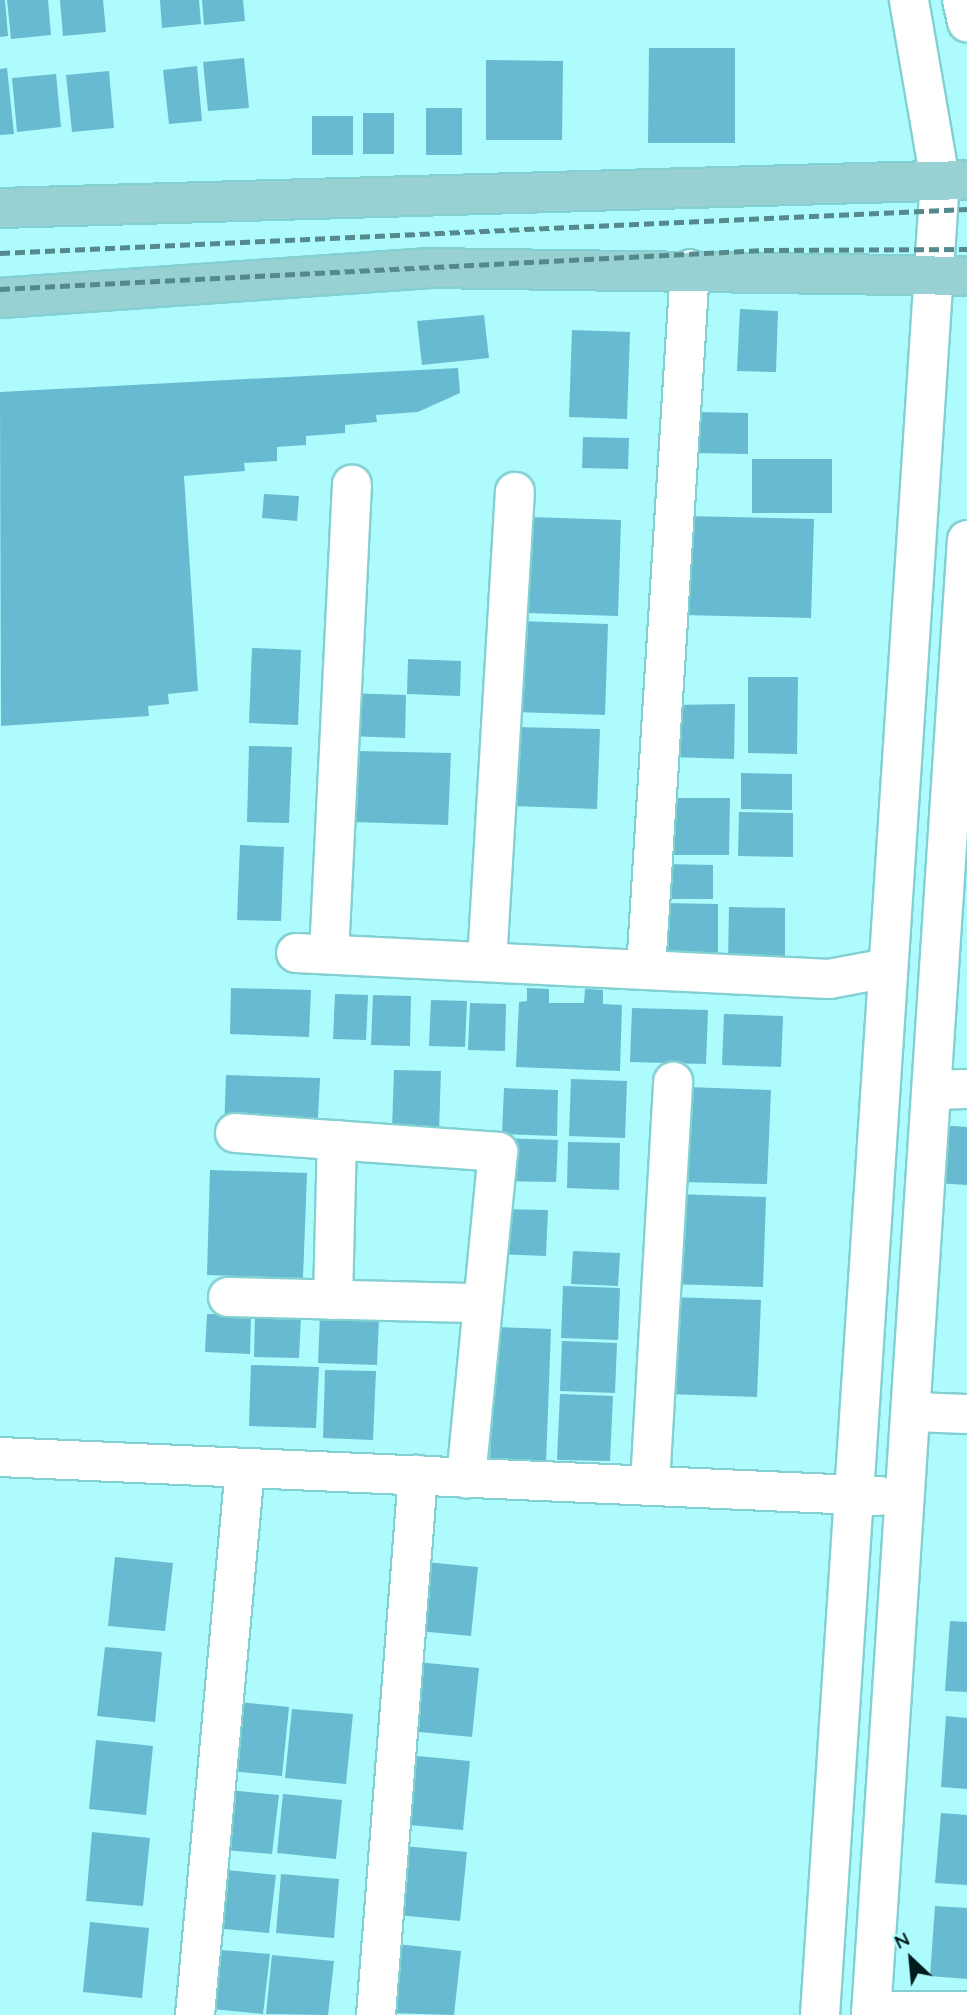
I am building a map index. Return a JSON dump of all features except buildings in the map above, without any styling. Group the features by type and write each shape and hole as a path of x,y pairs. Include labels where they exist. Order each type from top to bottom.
{"main road":[{"path":"0,208 953,180"},
{"path":"0,298 429,268 690,269 949,276"}],"street":[{"path":"820,2015 888,968 949,276 953,180 909,0"},
{"path":"962,0 967,22"},
{"path":"646,970 690,269"},
{"path":"352,485 313,954 829,979 888,968"},
{"path":"487,962 515,492"},
{"path":"967,540 950,1089 913,1412 871,2013 967,2011"},
{"path":"650,1485 673,1082"},
{"path":"235,1133 498,1152 481,1303 466,1478"},
{"path":"333,1300 337,1140"},
{"path":"228,1297 481,1303"},
{"path":"913,1412 967,1414"},
{"path":"0,1457 907,1497"},
{"path":"195,2015 245,1468"},
{"path":"376,2015 418,1475"}],"railway":[{"path":"0,253 967,209"},
{"path":"0,289 764,250 967,249"}]}
